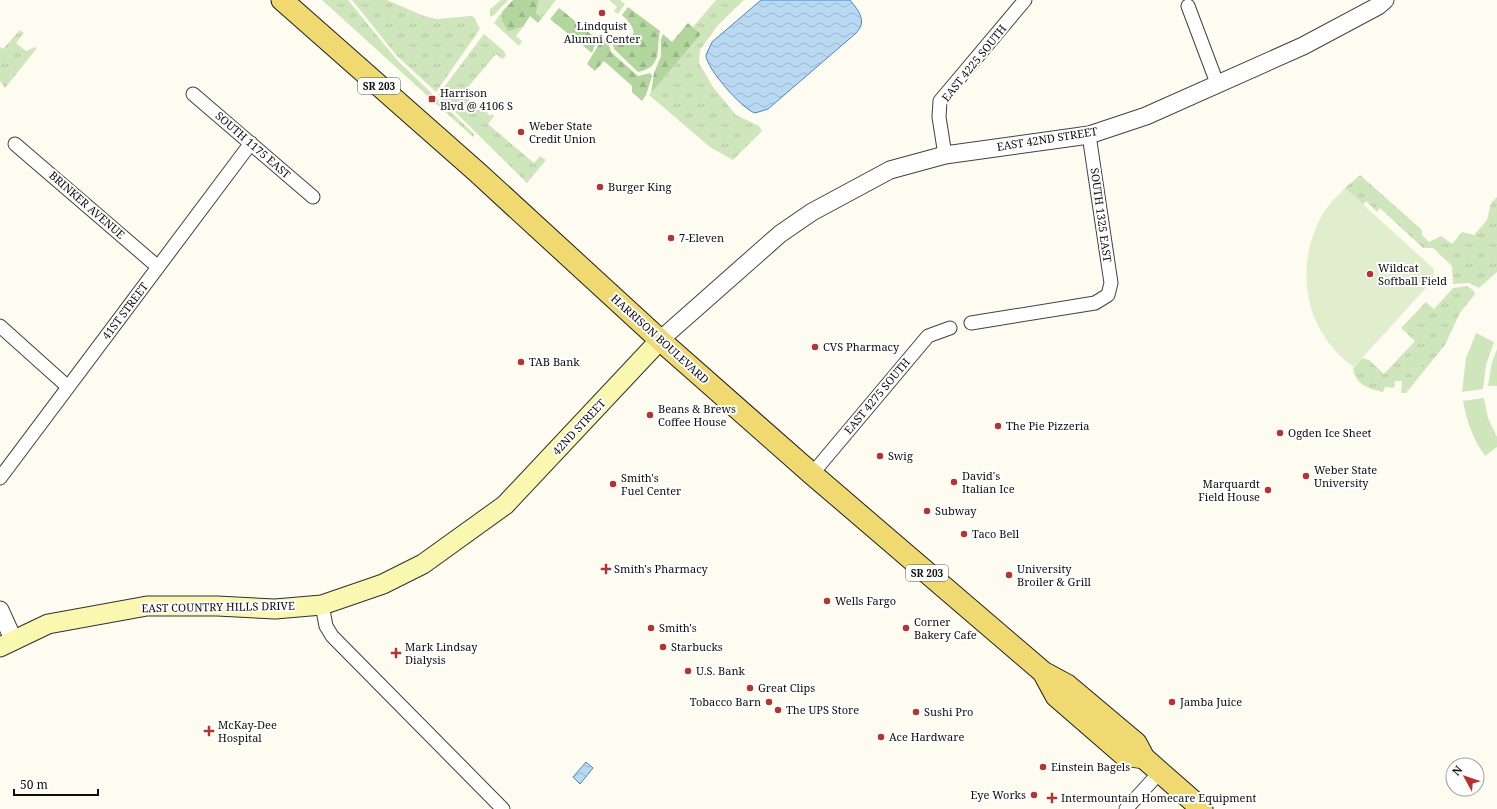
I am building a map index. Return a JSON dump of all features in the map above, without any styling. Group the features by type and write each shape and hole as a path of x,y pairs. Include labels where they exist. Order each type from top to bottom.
{"main road":[{"name":"HARRISON BOULEVARD","path":"282,0 477,172 660,340 812,474 1042,672 1056,696 1124,755 1144,758 1202,809"},
{"name":"42ND STREET","path":"322,605 383,584 423,564 505,505 660,340"},
{"name":"EAST COUNTRY HILLS DRIVE","path":"7,644 48,624 147,606 217,606 275,609 322,605"}],"street":[{"name":"EAST 4225 SOUTH","path":"945,155 938,117 940,101 1025,0"},
{"name":"EAST 42ND STREET","path":"812,212 890,170 945,155 1090,135 1146,116 1217,83 1303,46 1378,6 1385,0"},
{"path":"1188,6 1217,83"},
{"name":"SOUTH 1175 EAST","path":"194,94 313,197"},
{"name":"SOUTH 1325 EAST","path":"971,323 1095,303 1108,295 1111,283 1090,135"},
{"name":"41ST STREET","path":"0,478 251,143"},
{"name":"BRINKER AVENUE","path":"15,144 158,267"},
{"name":"42ND STREET","path":"660,340 760,250 812,212"},
{"path":"0,326 68,387"},
{"name":"EAST 4275 SOUTH","path":"812,474 928,336 950,328"},
{"path":"322,605 326,626 332,636 503,809"},
{"path":"0,610 7,644"},
{"path":"1126,809 1160,772"}],"green space":[{"path":"322,0 348,0 397,60 474,134 473,137"},
{"path":"352,0 387,0 424,16 437,19 470,16 474,17 480,29 436,92 397,56"},
{"path":"501,0 508,0 494,15 490,17 490,9"},
{"path":"513,0 539,0 536,13 542,18 538,23 530,16 523,27 508,31 502,21 502,12"},
{"path":"539,0 556,0 542,18 536,13"},
{"path":"609,0 620,0 625,4 618,14 614,11 617,7"},
{"path":"716,0 744,0 718,25 700,50 699,63 713,87 736,115 759,126 762,131 733,160 710,147 649,95 701,34 693,27"},
{"path":"628,7 660,31 658,51 655,62 646,70 638,72 614,49 612,39 622,44 632,38 632,27 622,15"},
{"path":"559,8 597,39 592,53 550,19"},
{"path":"502,12 503,24 518,29 523,27 516,36 522,41 519,46 494,23"},
{"path":"688,23 701,34 651,93 654,73 661,56 661,39 663,34 672,42"},
{"path":"20,30 24,33 16,43 26,51 35,47 37,48 5,88 0,81 0,47 3,49"},
{"path":"484,34 504,51 506,56 502,59 496,54 463,93 478,110 484,109 490,116 492,114 494,116 488,124 534,163 540,156 546,160 527,183 438,95"},
{"path":"602,39 608,42 611,52 638,76 650,73 652,76 646,95 642,101 632,92 632,86 604,61 595,71 587,64"},
{"path":"1360,175 1422,230 1422,235 1429,242 1441,236 1452,244 1462,232 1474,235 1487,220 1491,203 1497,197 1497,272 1479,288 1469,283 1453,284 1452,266 1433,248 1423,248 1380,208 1377,212 1366,201 1363,205 1345,188"},
{"name":"Wildcat Softball Field","path":"1345,188 1434,269 1433,280 1354,367 1342,358 1332,347 1318,325 1312,311 1306,279 1309,248 1320,219 1325,210"},
{"path":"1467,286 1473,290 1475,294 1460,313 1445,345 1406,393 1401,393 1402,381 1395,381 1394,388 1385,387 1383,392 1368,388 1360,383 1353,369 1362,358 1369,360 1384,374 1415,341 1401,328 1426,302 1434,309 1453,288","holes":["1405,362 1424,363 1412,375 1402,365"]},
{"path":"1476,333 1494,342 1486,365 1483,389 1462,392 1466,358"},
{"path":"1497,349 1497,386 1488,386 1492,362"},
{"path":"1416,350 1424,358 1424,363 1412,375 1401,370 1407,358"},
{"path":"1484,398 1488,418 1497,437 1497,447 1485,456 1471,430 1463,401"}],"water":[{"path":"761,0 850,0 859,12 862,21 859,30 855,34 768,109 755,113 742,104 718,78 706,55 712,42"},
{"path":"586,762 593,768 580,784 573,777"}],"place":[{"name":"Lindquist Alumni Center","path":"602,13"},
{"name":"Harrison Blvd @ 4106 S","path":"432,99"},
{"name":"Weber State Credit Union","path":"521,132"},
{"name":"Burger King","path":"600,187"},
{"name":"7-Eleven","path":"671,238"},
{"name":"Wildcat Softball Field","path":"1370,274"},
{"name":"CVS Pharmacy","path":"815,347"},
{"name":"TAB Bank","path":"521,362"},
{"name":"Beans & Brews Coffee House","path":"650,415"},
{"name":"The Pie Pizzeria","path":"998,426"},
{"name":"Ogden Ice Sheet","path":"1280,433"},
{"name":"Swig","path":"880,456"},
{"name":"Weber State University","path":"1306,476"},
{"name":"David's Italian Ice","path":"954,482"},
{"name":"Smith's Fuel Center","path":"613,484"},
{"name":"Marquardt Field House","path":"1268,490"},
{"name":"Subway","path":"927,511"},
{"name":"Taco Bell","path":"964,534"},
{"name":"Smith's Pharmacy","path":"606,569"},
{"name":"University Broiler & Grill","path":"1009,575"},
{"name":"Wells Fargo","path":"827,601"},
{"name":"Smith's","path":"651,628"},
{"name":"Corner Bakery Cafe","path":"906,628"},
{"name":"Starbucks","path":"663,647"},
{"name":"Mark Lindsay Dialysis","path":"396,653"},
{"name":"U.S. Bank","path":"688,671"},
{"name":"Great Clips","path":"750,688"},
{"name":"Tobacco Barn","path":"769,702"},
{"name":"Jamba Juice","path":"1172,702"},
{"name":"The UPS Store","path":"778,710"},
{"name":"Sushi Pro","path":"916,712"},
{"name":"McKay-Dee Hospital","path":"209,731"},
{"name":"Ace Hardware","path":"881,737"},
{"name":"Einstein Bagels","path":"1043,767"},
{"name":"Eye Works","path":"1034,795"},
{"name":"Intermountain Homecare Equipment","path":"1052,798"}]}
